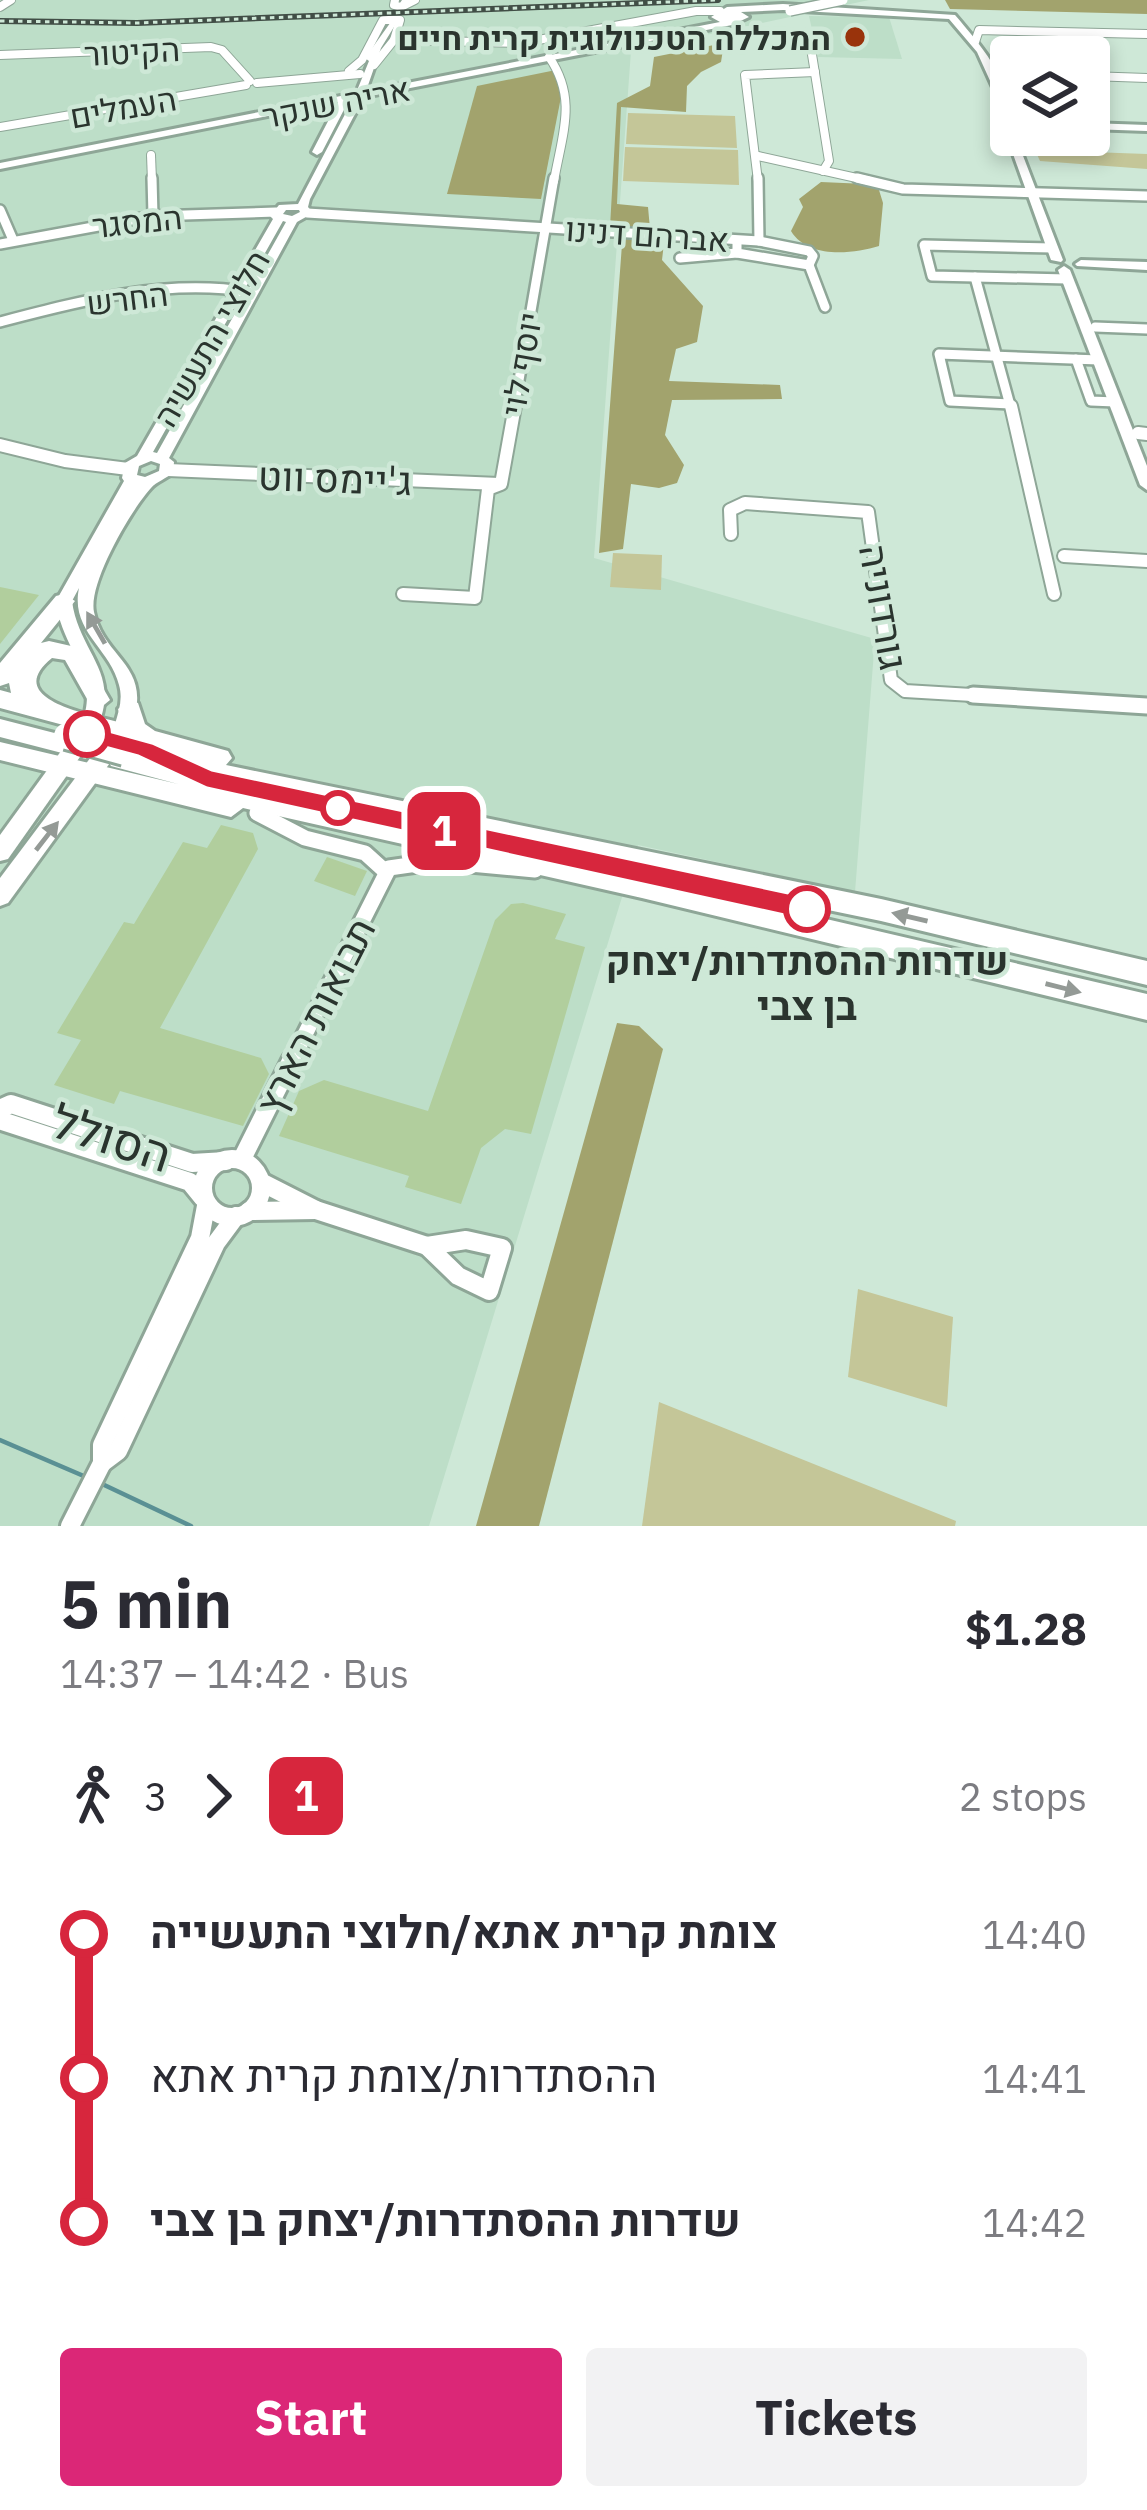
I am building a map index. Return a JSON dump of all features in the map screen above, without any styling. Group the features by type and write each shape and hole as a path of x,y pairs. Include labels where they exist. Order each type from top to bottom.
{"highway":[{"path":"0,678 64,601"},
{"path":"43,711 23,695 19,679 26,664 49,649 72,654 99,700"},
{"path":"89,658 106,675 113,695 104,729 86,762 95,784"},
{"path":"0,699 152,742 479,819 494,828"},
{"path":"130,709 135,728 152,742"},
{"path":"0,715 188,767 327,832 642,886"},
{"path":"0,728 250,796 1147,1007"},
{"path":"0,751 64,768 95,784 250,796 494,828 1147,973"},
{"path":"37,761 49,777 47,790"}],"main road":[{"path":"0,851 64,768 104,729"},
{"path":"0,896 95,784"}],"street":[{"path":"0,7 11,0"},
{"name":"אריה שנקר","path":"386,90 728,15 763,16 843,0"},
{"path":"394,40 523,43 797,2 852,12 954,18 990,69"},
{"path":"932,15 950,20 967,41 990,86"},
{"path":"385,19 403,22 394,40 359,83 362,60 385,19"},
{"name":"חלוצי התעשיה","path":"64,601 136,477 165,464 247,293 393,22"},
{"path":"975,42 979,30 1147,34"},
{"path":"810,42 829,161 823,171"},
{"name":"הקיטור","path":"0,55 211,47 222,50 251,83"},
{"name":"יוסף לוי","path":"404,594 475,598 488,489 501,484 569,92 561,70 549,57"},
{"name":"אברהם דנינו","path":"290,213 544,227 737,247 759,242 758,156 752,147 746,75 815,72"},
{"name":"העמלים","path":"0,127 251,83 332,76 359,83"},
{"path":"1110,76 1147,77"},
{"path":"359,83 386,90"},
{"path":"359,83 386,90"},
{"name":"אריה שנקר","path":"0,166 328,100 359,83"},
{"name":"אריה שנקר","path":"214,124 359,83"},
{"path":"1110,127 1147,128"},
{"path":"151,155 153,216"},
{"path":"758,156 903,189 1147,196"},
{"path":"1022,156 1143,433 1147,455"},
{"path":"0,210 14,240"},
{"name":"המסגר","path":"0,244 153,216 290,213"},
{"path":"759,242 809,251 813,256 809,265 826,307"},
{"path":"1066,264 1014,247 924,245 932,276 975,277 1066,264 1147,266"},
{"path":"680,257 737,247 809,265"},
{"path":"1066,264 1147,484"},
{"path":"975,277 1054,593"},
{"name":"חלוצי התעשיה","path":"130,709 125,676 90,622 85,601 89,583 143,458 247,293"},
{"name":"החרש","path":"0,322 101,298 247,293"},
{"path":"1094,326 1147,329"},
{"path":"1010,404 950,401 939,354 1099,360"},
{"path":"1076,359 1091,401 1115,402"},
{"path":"0,445 136,477"},
{"name":"חלוצי התעשיה","path":"143,458 165,464"},
{"name":"ג'יימס ווט","path":"165,464 501,484"},
{"name":"גורדוניה","path":"730,534 730,510 745,503 868,512 889,672 896,686 905,691 1147,706"},
{"path":"1064,556 1147,561"},
{"path":"64,601 66,622 89,658 104,729 130,709"},
{"path":"250,796 304,838 369,855 386,872 404,861 502,871 537,869"},
{"name":"תבואות הארץ","path":"234,1160 386,872"},
{"name":"הסולל","path":"204,1202 190,1182 2,1121 0,1112 11,1104 192,1163 234,1160"},
{"path":"75,1516 100,1467 118,1451 216,1243 257,1198 261,1182 256,1167 234,1160 206,1179 200,1238 102,1445 100,1467"},
{"path":"261,1182 316,1210 427,1246"},
{"path":"204,1202 219,1216 266,1208 316,1210"}],"shaded area":[{"path":"0,0 869,0 631,51 594,558 875,639 855,892 638,845 429,1526 0,1526"},
{"name":"המכללה הטכנולוגית קרית חיים","path":"809,16 889,17 902,59 818,57"},
{"path":"628,113 735,116 737,148 626,144"},
{"path":"625,147 738,150 739,185 623,181"},
{"path":"1147,154 1147,169 1040,161 1038,156"},
{"path":"613,553 662,555 661,590 610,587"},
{"path":"858,1289 953,1317 947,1407 848,1377"},
{"path":"659,1402 956,1521 955,1526 642,1526"}],"green space":[{"path":"945,0 1147,0 1147,14 950,9"},
{"path":"724,43 721,62 687,86 686,112 621,107 617,204 648,207 651,240 664,243 662,260 703,306 697,342 676,349 669,381 780,385 782,399 672,400 665,435 684,465 677,483 659,488 631,484 623,549 599,553 623,231 610,227 617,103 650,86 654,57"},
{"path":"556,70 562,92 541,199 447,194 477,86"},
{"path":"821,182 866,184 879,190 883,203 879,246 831,252 799,240 791,231 803,207 799,199"},
{"path":"617,1023 639,1026 663,1049 539,1526 476,1526"}],"building":[{"path":"0,587 39,595 0,644"},
{"path":"221,825 253,833 258,849 160,1028 261,1058 269,1074 243,1126 120,1091 114,1104 54,1085 81,1040 57,1033 124,922 134,924 183,842 207,848"},
{"path":"327,857 367,871 355,896 314,881"},
{"path":"511,904 566,914 555,939 585,947 531,1134 505,1129 481,1148 461,1204 405,1187 409,1176 279,1136 299,1091 324,1080 428,1111 495,920"}],"waterway":[{"path":"0,1440 86,1477"},
{"path":"100,1483 191,1526"}],"railway":[{"path":"0,21 137,23 718,0"}],"bus line":[{"name":"1","path":"87,734 144,749 207,779 807,909"}],"place":[{"name":"המכללה הטכנולוגית קרית חיים","path":"855,37"},
{"name":"שדרות ההסתדרות/יצחק בן צבי","path":"807,909"}]}
